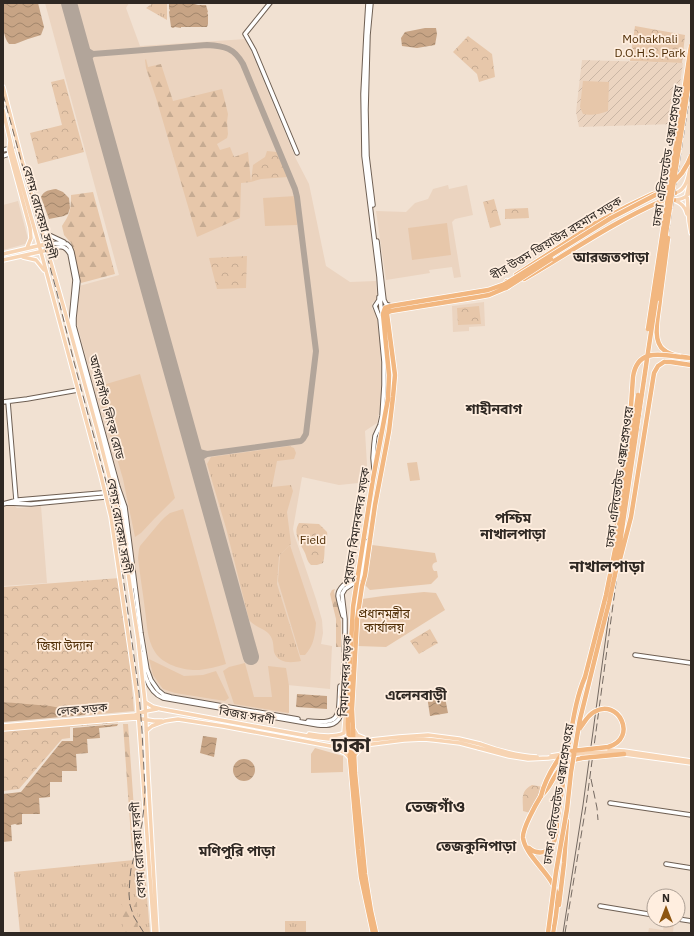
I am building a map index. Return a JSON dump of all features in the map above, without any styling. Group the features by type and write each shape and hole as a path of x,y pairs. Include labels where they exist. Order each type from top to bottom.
{"highway":[{"name":"ঢাকা এলিভেটেড এক্সপ্রেসওয়ে","path":"526,845 535,852 542,853 553,846 554,843 575,708 585,677 606,595 617,540 662,230 691,46"},
{"name":"ঢাকা এলিভেটেড এক্সপ্রেসওয়ে","path":"548,933 567,809 571,772 582,712 616,570 646,359 691,68"},
{"path":"505,286 611,218 663,191 682,173 691,156"},
{"path":"505,286 600,228 656,199 668,191 680,179 691,162"},
{"name":"বীর উত্তম জিয়াউর রহমান সড়ক","path":"505,286 509,280 523,270 590,227 624,208 653,194 675,193"},
{"name":"বীর উত্তম জিয়াউর রহমান সড়ক","path":"386,310 505,286 512,286 619,222 664,200 674,200"},
{"path":"667,224 667,245 656,335 658,343 663,350 681,357"},
{"name":"পুরাতন বিমানবন্দর সড়ক","path":"358,584 358,575 373,479 387,410 389,369 386,310"},
{"name":"বিমানবন্দর সড়ক","path":"373,933 365,874 351,738 353,728 352,709 358,584 365,575 395,385 386,310"},
{"path":"617,540 616,531 618,507 630,432 634,370 639,362 647,356 657,354 691,358"},
{"path":"616,570 620,561 631,517 654,373 656,368 664,362 691,365"},
{"path":"373,479 380,480"},
{"name":"পুরাতন বিমানবন্দর সড়ক","path":"351,738 349,685 353,607 358,596"},
{"path":"554,933 557,905 556,895 552,884 528,850 523,838 524,830 541,796 544,786 558,760 562,755 564,750 591,714 599,709 606,709 614,711 621,717 624,732 621,739 614,745 608,747 574,750 568,752 564,753 560,754"},
{"path":"541,796 558,772 569,762 582,758 624,754"},
{"path":"554,933 564,863 567,809"},
{"name":"বিমানবন্দর সড়ক","path":"373,927 376,933"}],"main road":[{"path":"270,3 245,34 254,50 297,153"},
{"path":"370,3 366,35 363,94 364,156 380,292 386,310"},
{"path":"370,3 366,110 367,156 386,310 380,319"},
{"name":"বেগম রোকেয়া সরণী","path":"3,88 5,104 48,250 86,388 114,494 123,539 138,640 146,711 148,774 158,933"},
{"name":"বেগম রোকেয়া সরণী","path":"3,110 10,140 11,154 41,252 111,517 137,696 154,933"},
{"path":"3,150 10,148"},
{"path":"3,156 11,154 30,228 31,238 27,248"},
{"name":"বীর উত্তম জিয়াউর রহমান সড়ক","path":"675,193 684,187 691,162"},
{"path":"691,177 687,196 691,233"},
{"path":"687,196 691,190"},
{"name":"বীর উত্তম জিয়াউর রহমান সড়ক","path":"674,200 687,196"},
{"path":"674,200 684,206 689,221"},
{"path":"42,231 66,244"},
{"path":"3,254 46,244 66,244"},
{"name":"আগারগাঁও লিংক রোড","path":"66,244 72,250 78,277 74,326 116,480 125,507 147,669 150,680 156,691"},
{"name":"আগারগাঁও লিংক রোড","path":"48,250 62,247 68,250 70,254 75,280 71,323 120,500 143,668 149,684 156,691"},
{"path":"3,260 48,250"},
{"path":"22,256 36,260 46,272"},
{"path":"375,470 373,464 374,444 375,436 380,426 384,396 384,362 380,319 375,306 379,300 380,292"},
{"path":"3,402 86,388"},
{"path":"9,401 17,502"},
{"path":"5,503 114,494"},
{"name":"বেগম রোকেয়া সরণী","path":"114,494 118,498 125,533"},
{"path":"156,691 171,697 317,722 328,722 332,720 337,715 338,711 344,636 339,594 344,586 358,575"},
{"path":"156,691 158,696 163,698 184,702 318,725 329,725 335,723 342,711 346,632 342,594 345,589 358,584"},
{"path":"635,655 691,663"},
{"path":"300,735 337,736 344,733 349,685"},
{"name":"বিজয় সরণী","path":"145,702 148,705 161,709 300,735 322,738 351,738 371,742"},
{"name":"লেক সড়ক","path":"3,726 138,716 146,711 161,709"},
{"path":"3,729 138,716 146,720 165,721"},
{"name":"বিজয় সরণী","path":"146,731 152,726 165,721 178,719 341,748 371,742"},
{"path":"353,728 358,735 371,742"},
{"path":"327,745 352,757 360,749 371,742 425,738 480,746 521,756 540,756 585,750 615,750 691,762"},
{"path":"480,746 509,756 528,759 610,752 691,762"},
{"path":"610,803 691,815"},
{"path":"666,864 691,868"},
{"path":"600,906 646,914"}],"shaded area":[{"path":"45,3 129,3 126,8 140,46 246,39 296,159 309,184 326,266 350,282 376,281 377,299 372,303 372,309 377,315 380,343 382,397 377,423 365,431 368,482 339,485 302,477 293,529 322,620 323,633 321,644 332,646 330,689 287,685 288,714 168,694 159,687 150,670 138,603 127,503 120,483 76,321 79,286 119,275"},
{"path":"582,60 683,63 674,124 579,127 576,112"},
{"path":"448,185 449,189 467,185 473,215 455,219 452,222 461,277 454,278 452,267 429,270 430,273 386,280 376,211 406,212 415,203 428,199 433,189"},
{"path":"18,201 28,239 25,244 3,250 3,205"},
{"path":"484,302 485,326 469,327 469,331 453,332 452,306"},
{"path":"13,505 17,508 41,506 47,583 3,586 3,507"},
{"path":"649,928 663,930 663,928 673,928 673,933 648,933"}],"green space":[{"path":"153,3 167,3 167,20 146,8"},
{"name":"Mohakhali D.O.H.S. Park","path":"635,26 685,35 682,63 630,61"},
{"path":"468,36 492,54 495,77 479,82 477,74 453,52"},
{"path":"146,59 148,67 161,64 173,101 222,89 228,114 228,134 227,138 217,144 220,150 230,147 234,157 248,152 251,182 241,183 240,218 197,237 146,68"},
{"path":"64,79 84,152 38,164 30,133 62,125 51,82"},
{"path":"583,81 609,82 608,111 589,115 583,114 580,107"},
{"path":"267,151 277,152 288,177 261,179 251,182 253,165 265,157"},
{"path":"93,192 115,274 81,283 71,243 64,235 62,226 70,212 71,195"},
{"path":"296,196 297,225 265,226 263,198"},
{"path":"494,199 501,225 490,228 483,202"},
{"path":"528,208 529,218 505,219 505,209"},
{"path":"447,223 451,255 412,260 408,228"},
{"path":"247,256 246,288 217,289 209,258"},
{"path":"479,306 481,324 458,325 457,308"},
{"path":"140,374 175,498 141,533 135,537 123,479 96,387"},
{"path":"289,446 294,448 296,453 294,459 277,461 272,487 291,485 293,491 287,512 291,544 279,556 277,584 301,661 294,662 286,662 279,659 274,652 271,636 265,630 254,625 249,620 226,528 207,464 211,457"},
{"path":"417,462 420,480 410,481 407,463"},
{"path":"183,509 226,664 199,670 181,668 169,664 159,657 152,647 148,632 138,558 140,546 161,521 170,513"},
{"name":"Field","path":"299,523 319,524 327,532 323,563 311,565 309,562 298,539 296,531"},
{"path":"290,545 316,623 312,644 305,655 300,655 278,581 280,555"},
{"name":"প্রধানমন্ত্রীর কার্যালয়","path":"372,545 435,553 437,562 432,566 434,571 437,571 438,577 431,584 370,590 364,584"},
{"name":"জিয়া উদ্যান","path":"120,578 134,711 89,715 85,712 3,702 3,587"},
{"path":"335,589 334,592 341,622 341,647 336,647 336,619 330,594 332,590"},
{"name":"প্রধানমন্ত্রীর কার্যালয়","path":"424,592 436,593 445,610 386,647 358,646 362,599"},
{"path":"430,629 438,643 419,654 410,641"},
{"path":"149,659 184,676 203,675 216,671 229,698 225,701 175,693 163,689 153,675"},
{"path":"245,663 254,697 272,697 268,666 286,668 289,686 289,713 234,704 223,671 229,667"},
{"path":"118,721 118,723 70,727 70,738 62,739 19,789 3,791 3,730"},
{"path":"123,724 128,724 137,851 132,851"},
{"path":"315,748 343,756 343,772 311,773 311,754"},
{"path":"532,785 543,787 530,813 523,811 523,796 528,787"},
{"path":"144,859 150,933 20,933 14,872"},
{"path":"137,902 138,933 123,933 122,903"},
{"path":"285,921 306,921 306,933 285,933"}],"water":[{"path":"3,3 38,3 44,27 41,35 15,44 9,44 6,40 4,30"},
{"path":"169,3 206,5 208,12 207,27 171,27"},
{"path":"425,28 436,28 437,34 435,45 417,48 402,46 401,38 405,32"},
{"path":"56,189 63,192 69,198 70,208 68,214 49,219 41,197 45,192"},
{"path":"444,692 448,713 430,716 427,696"},
{"path":"297,694 327,696 327,709 296,707"},
{"path":"3,702 50,706 86,713 85,715 3,722"},
{"path":"118,724 117,726 99,728 100,738 87,739 88,753 76,754 77,771 62,771 62,782 50,782 50,797 39,798 40,814 22,814 22,824 11,825 12,841 3,842 3,794 21,792 62,741 73,741 73,728"},
{"path":"203,736 217,738 214,757 200,753"},
{"path":"244,759 248,760 254,766 254,774 248,780 244,781 240,780 234,774 233,770 234,766 240,760"}],"taxiway":[{"path":"80,45 93,54"},
{"path":"86,64 88,58 93,54 207,45 224,47 232,51 243,64 295,189 316,351 306,434 301,441 207,454 200,458 198,465"},
{"path":"192,446 199,452 207,454"}],"runway":[{"path":"69,3 251,657"}],"tram line":[{"path":"563,933 583,805 609,614 656,293 691,72"}],"railway":[{"path":"565,933 586,806 628,493 691,87"},
{"path":"3,94 108,489 118,540 139,693 145,790 142,824 131,869 129,894 130,905 134,917 144,933"},
{"path":"591,779 598,820"}],"district":[{"name":"আরজতপাড়া","path":"611,257"},
{"name":"শাহীনবাগ","path":"494,409"},
{"name":"পশ্চিম নাখালপাড়া","path":"513,526"},
{"name":"নাখালপাড়া","path":"607,566"},
{"name":"এলেনবাড়ী","path":"416,695"},
{"name":"ঢাকা","path":"351,744"},
{"name":"তেজগাঁও","path":"435,806"},
{"name":"তেজকুনিপাড়া","path":"476,846"},
{"name":"মণিপুরি পাড়া","path":"237,851"}]}
